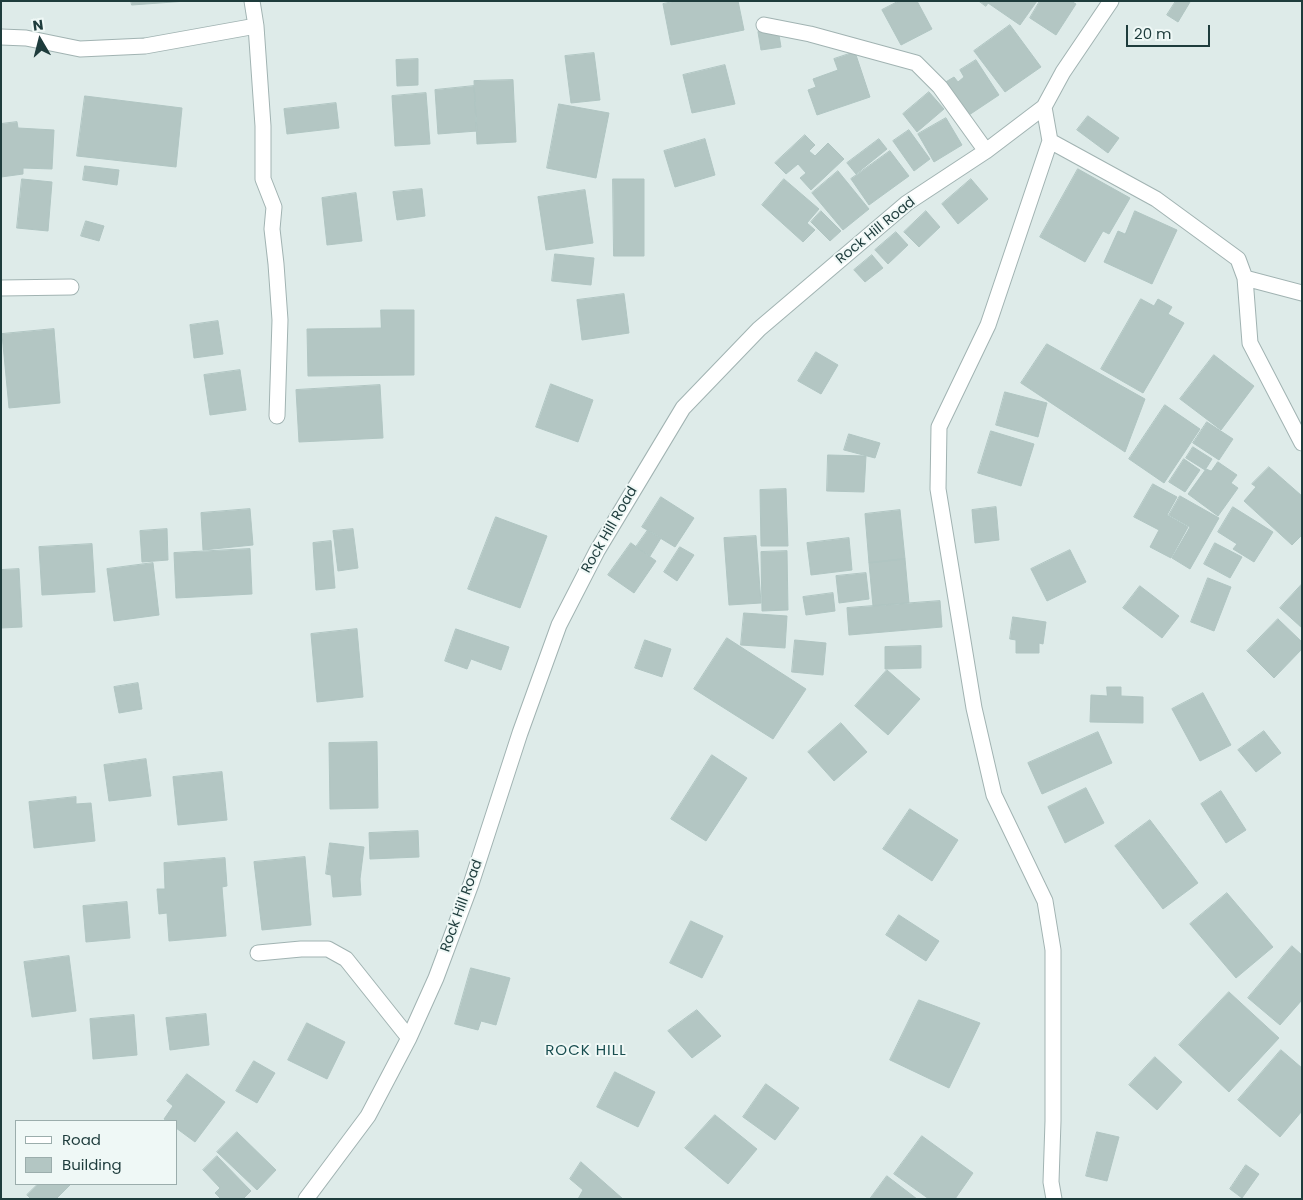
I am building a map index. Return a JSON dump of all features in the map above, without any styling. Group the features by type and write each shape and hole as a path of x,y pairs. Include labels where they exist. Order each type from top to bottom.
{"street":[{"path":"252,1 256,26 264,126 263,179 274,207 272,229 280,320 276,416"},
{"name":"Rock Hill Road","path":"306,1199 368,1116 409,1038 436,978 471,884 520,733 559,625 597,551 683,408 759,329 907,203 986,152 1044,107 1063,72 1111,1"},
{"path":"764,24 810,34 916,63 940,87 986,152"},
{"path":"1,36 26,38 80,49 145,46 256,26"},
{"path":"1044,107 1050,141 988,325 939,427 938,488 974,708 994,795 1045,901 1053,950 1051,1182 1054,1199"},
{"path":"1050,141 1156,199 1238,259 1245,278 1250,343 1302,443"},
{"path":"1245,278 1302,293"},
{"path":"1,288 71,287"},
{"path":"258,953 301,949 328,950 346,959 409,1038"}],"building":[{"path":"131,1 187,1 132,5"},
{"path":"676,1 738,1 744,30 671,45 663,4"},
{"path":"899,1 917,1 932,29 901,45 882,10"},
{"path":"979,1 1037,1 1020,25 988,3 986,6"},
{"path":"1040,1 1071,1 1076,4 1056,35 1030,18"},
{"path":"1176,1 1190,2 1178,22 1167,15"},
{"path":"1010,25 1041,67 1005,92 974,51"},
{"path":"778,29 781,47 761,50 758,32"},
{"path":"855,52 870,97 817,115 808,90 816,87 813,79 838,70 834,59"},
{"path":"594,53 600,100 571,103 565,56"},
{"path":"418,59 418,85 397,86 396,60"},
{"path":"976,60 999,95 966,117 944,83 954,77 958,82 964,77 960,70"},
{"path":"725,65 735,104 692,113 683,75"},
{"path":"513,80 516,142 477,144 474,81"},
{"path":"474,86 477,131 438,134 435,90"},
{"path":"929,92 944,109 917,132 903,114"},
{"path":"426,93 430,144 395,146 392,96"},
{"path":"85,96 182,108 176,167 77,156"},
{"path":"336,103 339,128 287,134 284,109"},
{"path":"559,104 609,113 596,178 547,168"},
{"path":"1088,116 1119,138 1108,153 1077,130"},
{"path":"946,118 962,145 934,162 918,134"},
{"path":"17,122 18,128 54,130 52,169 23,168 23,174 1,177 1,124"},
{"path":"909,130 930,159 914,171 893,141"},
{"path":"805,135 815,145 809,151 815,156 828,143 844,159 811,190 800,178 806,173 798,164 786,174 775,163"},
{"path":"705,139 715,175 675,187 664,151"},
{"path":"879,139 887,149 856,174 847,163"},
{"path":"890,151 909,176 869,205 851,179"},
{"path":"85,166 119,170 117,185 83,180"},
{"path":"1078,169 1130,198 1109,234 1103,231 1085,262 1040,237"},
{"path":"838,171 869,209 843,230 812,193"},
{"path":"22,179 52,182 48,231 17,228"},
{"path":"613,179 644,179 644,256 614,256"},
{"path":"784,179 819,209 807,223 815,230 803,242 762,205"},
{"path":"971,179 988,199 958,224 942,204"},
{"path":"422,189 425,216 397,220 393,192"},
{"path":"585,190 593,243 546,250 538,197"},
{"path":"356,193 362,241 327,245 322,198"},
{"path":"821,211 841,231 830,241 811,222"},
{"path":"926,211 940,227 919,247 904,232"},
{"path":"1135,211 1177,230 1152,284 1104,262 1118,231 1125,234"},
{"path":"86,221 104,226 99,241 81,236"},
{"path":"896,232 908,245 888,264 875,250"},
{"path":"555,254 594,258 591,285 552,281"},
{"path":"872,255 883,268 865,282 854,270"},
{"path":"624,294 629,333 582,340 577,300"},
{"path":"1141,299 1154,306 1158,299 1172,307 1168,314 1184,323 1143,393 1101,369"},
{"path":"381,310 414,310 414,375 308,376 307,329 381,328"},
{"path":"218,321 223,354 194,358 190,325"},
{"path":"54,329 60,403 9,408 2,334"},
{"path":"1047,344 1145,399 1125,452 1021,383"},
{"path":"816,352 838,365 821,394 798,381"},
{"path":"1214,355 1254,386 1221,430 1180,399"},
{"path":"240,370 246,410 210,415 204,375"},
{"path":"551,384 593,400 578,442 536,427"},
{"path":"380,385 383,438 299,442 296,390"},
{"path":"1005,392 1047,403 1038,437 996,425"},
{"path":"1165,405 1200,429 1164,483 1129,459"},
{"path":"1207,422 1233,439 1219,460 1193,443"},
{"path":"991,431 1034,444 1021,486 978,473"},
{"path":"849,434 880,443 875,458 844,450"},
{"path":"1193,447 1212,459 1205,470 1186,458"},
{"path":"828,455 866,456 864,492 827,491"},
{"path":"1184,459 1200,470 1185,492 1169,482"},
{"path":"1218,462 1237,475 1231,483 1238,488 1218,516 1188,494 1206,469 1211,471"},
{"path":"1269,467 1302,496 1302,535 1292,545 1244,501 1256,487 1252,484"},
{"path":"1153,484 1177,497 1167,515 1188,527 1171,558 1150,547 1159,530 1134,517"},
{"path":"786,489 788,546 761,546 760,490"},
{"path":"1180,496 1219,518 1190,569 1172,558 1190,527 1169,515"},
{"path":"661,497 694,518 675,547 642,527"},
{"path":"996,507 999,540 975,543 972,510"},
{"path":"1233,507 1273,532 1254,562 1233,549 1237,544 1218,532"},
{"path":"250,509 253,545 203,550 201,513"},
{"path":"900,510 905,559 869,563 865,514"},
{"path":"496,517 547,536 520,608 468,589"},
{"path":"167,529 168,560 142,562 140,531"},
{"path":"353,529 358,568 338,571 333,531"},
{"path":"648,530 661,538 650,556 636,547"},
{"path":"756,536 761,603 729,605 724,538"},
{"path":"849,538 852,570 811,575 807,543"},
{"path":"331,541 335,588 316,590 313,543"},
{"path":"631,543 656,561 634,593 608,575"},
{"path":"1215,543 1242,557 1230,578 1204,564"},
{"path":"92,544 95,592 42,595 39,547"},
{"path":"680,547 694,555 677,581 664,572"},
{"path":"250,549 252,594 176,598 174,553"},
{"path":"1070,550 1086,582 1047,601 1031,569"},
{"path":"787,551 788,610 762,611 761,552"},
{"path":"905,559 909,603 873,606 869,563"},
{"path":"153,563 159,615 114,621 107,569"},
{"path":"19,569 22,627 1,628 1,570"},
{"path":"866,573 869,599 839,603 836,576"},
{"path":"1208,578 1231,587 1214,631 1191,622"},
{"path":"1302,584 1302,628 1280,608"},
{"path":"1140,586 1179,616 1162,638 1123,608"},
{"path":"833,593 835,611 806,615 803,597"},
{"path":"940,601 942,627 849,635 847,608"},
{"path":"744,613 787,616 785,648 741,645"},
{"path":"1013,617 1046,622 1043,644 1039,643 1039,653 1016,653 1016,640 1010,639"},
{"path":"1278,619 1302,642 1302,649 1274,678 1247,651"},
{"path":"357,629 363,697 317,702 311,634"},
{"path":"456,629 509,647 501,670 471,659 467,669 445,661"},
{"path":"727,638 806,689 773,739 694,689"},
{"path":"645,640 671,649 662,677 635,668"},
{"path":"795,640 826,643 823,675 792,672"},
{"path":"921,646 921,668 885,669 885,647"},
{"path":"887,670 920,699 888,735 855,706"},
{"path":"138,683 142,709 119,713 114,687"},
{"path":"1107,687 1121,687 1121,696 1143,697 1143,723 1090,722 1091,695 1107,696"},
{"path":"1203,693 1231,745 1200,761 1172,709"},
{"path":"841,723 867,752 834,781 808,752"},
{"path":"1264,731 1281,753 1256,772 1238,750"},
{"path":"1098,732 1112,763 1042,794 1028,763"},
{"path":"377,742 378,808 330,809 329,743"},
{"path":"712,755 747,778 706,841 671,819"},
{"path":"146,759 151,796 109,801 104,765"},
{"path":"222,772 227,820 178,825 173,777"},
{"path":"1086,788 1104,823 1065,843 1048,807"},
{"path":"1221,791 1246,830 1226,843 1201,804"},
{"path":"76,797 76,804 91,803 95,841 34,848 29,802"},
{"path":"910,809 958,840 932,881 883,849"},
{"path":"1150,820 1198,883 1163,909 1115,846"},
{"path":"418,831 419,857 370,859 369,833"},
{"path":"330,843 364,847 360,879 361,895 333,897 331,875 326,874"},
{"path":"305,857 311,925 262,930 254,862"},
{"path":"225,858 227,886 222,887 226,936 169,941 167,913 159,914 157,889 165,889 164,863"},
{"path":"1227,893 1273,947 1236,978 1190,924"},
{"path":"127,902 130,938 86,942 83,906"},
{"path":"899,915 939,941 926,961 886,935"},
{"path":"691,921 723,936 702,978 670,963"},
{"path":"1292,946 1302,955 1302,1000 1280,1025 1248,998"},
{"path":"69,956 76,1011 32,1017 24,962"},
{"path":"471,968 510,978 496,1025 481,1021 478,1030 455,1024"},
{"path":"1229,992 1279,1038 1229,1092 1179,1045"},
{"path":"919,1000 980,1023 949,1088 890,1060"},
{"path":"697,1010 721,1036 692,1058 668,1031"},
{"path":"206,1014 209,1045 170,1050 166,1018"},
{"path":"134,1015 137,1055 93,1059 90,1019"},
{"path":"307,1023 345,1042 327,1079 288,1060"},
{"path":"1281,1050 1302,1068 1302,1111 1280,1137 1238,1100"},
{"path":"1155,1057 1182,1082 1157,1110 1129,1085"},
{"path":"254,1061 275,1073 257,1103 236,1091"},
{"path":"615,1072 655,1092 638,1127 597,1107"},
{"path":"187,1074 225,1102 195,1142 178,1129 178,1120 164,1119 173,1106 167,1101"},
{"path":"766,1084 799,1108 775,1140 743,1117"},
{"path":"715,1115 757,1149 728,1184 685,1148"},
{"path":"237,1132 276,1170 257,1190 217,1152"},
{"path":"1097,1132 1119,1137 1107,1181 1086,1176"},
{"path":"922,1136 973,1173 955,1199 929,1199 894,1174"},
{"path":"217,1156 251,1191 243,1199 221,1199 215,1193 220,1188 203,1170"},
{"path":"581,1162 623,1199 578,1199 583,1190 570,1179"},
{"path":"1246,1165 1259,1174 1242,1198 1230,1189"},
{"path":"887,1176 917,1199 870,1199"},
{"path":"37,1185 70,1185 56,1199 31,1199 27,1195"}],"district":[{"name":"ROCK HILL","path":"586,1051"}]}
